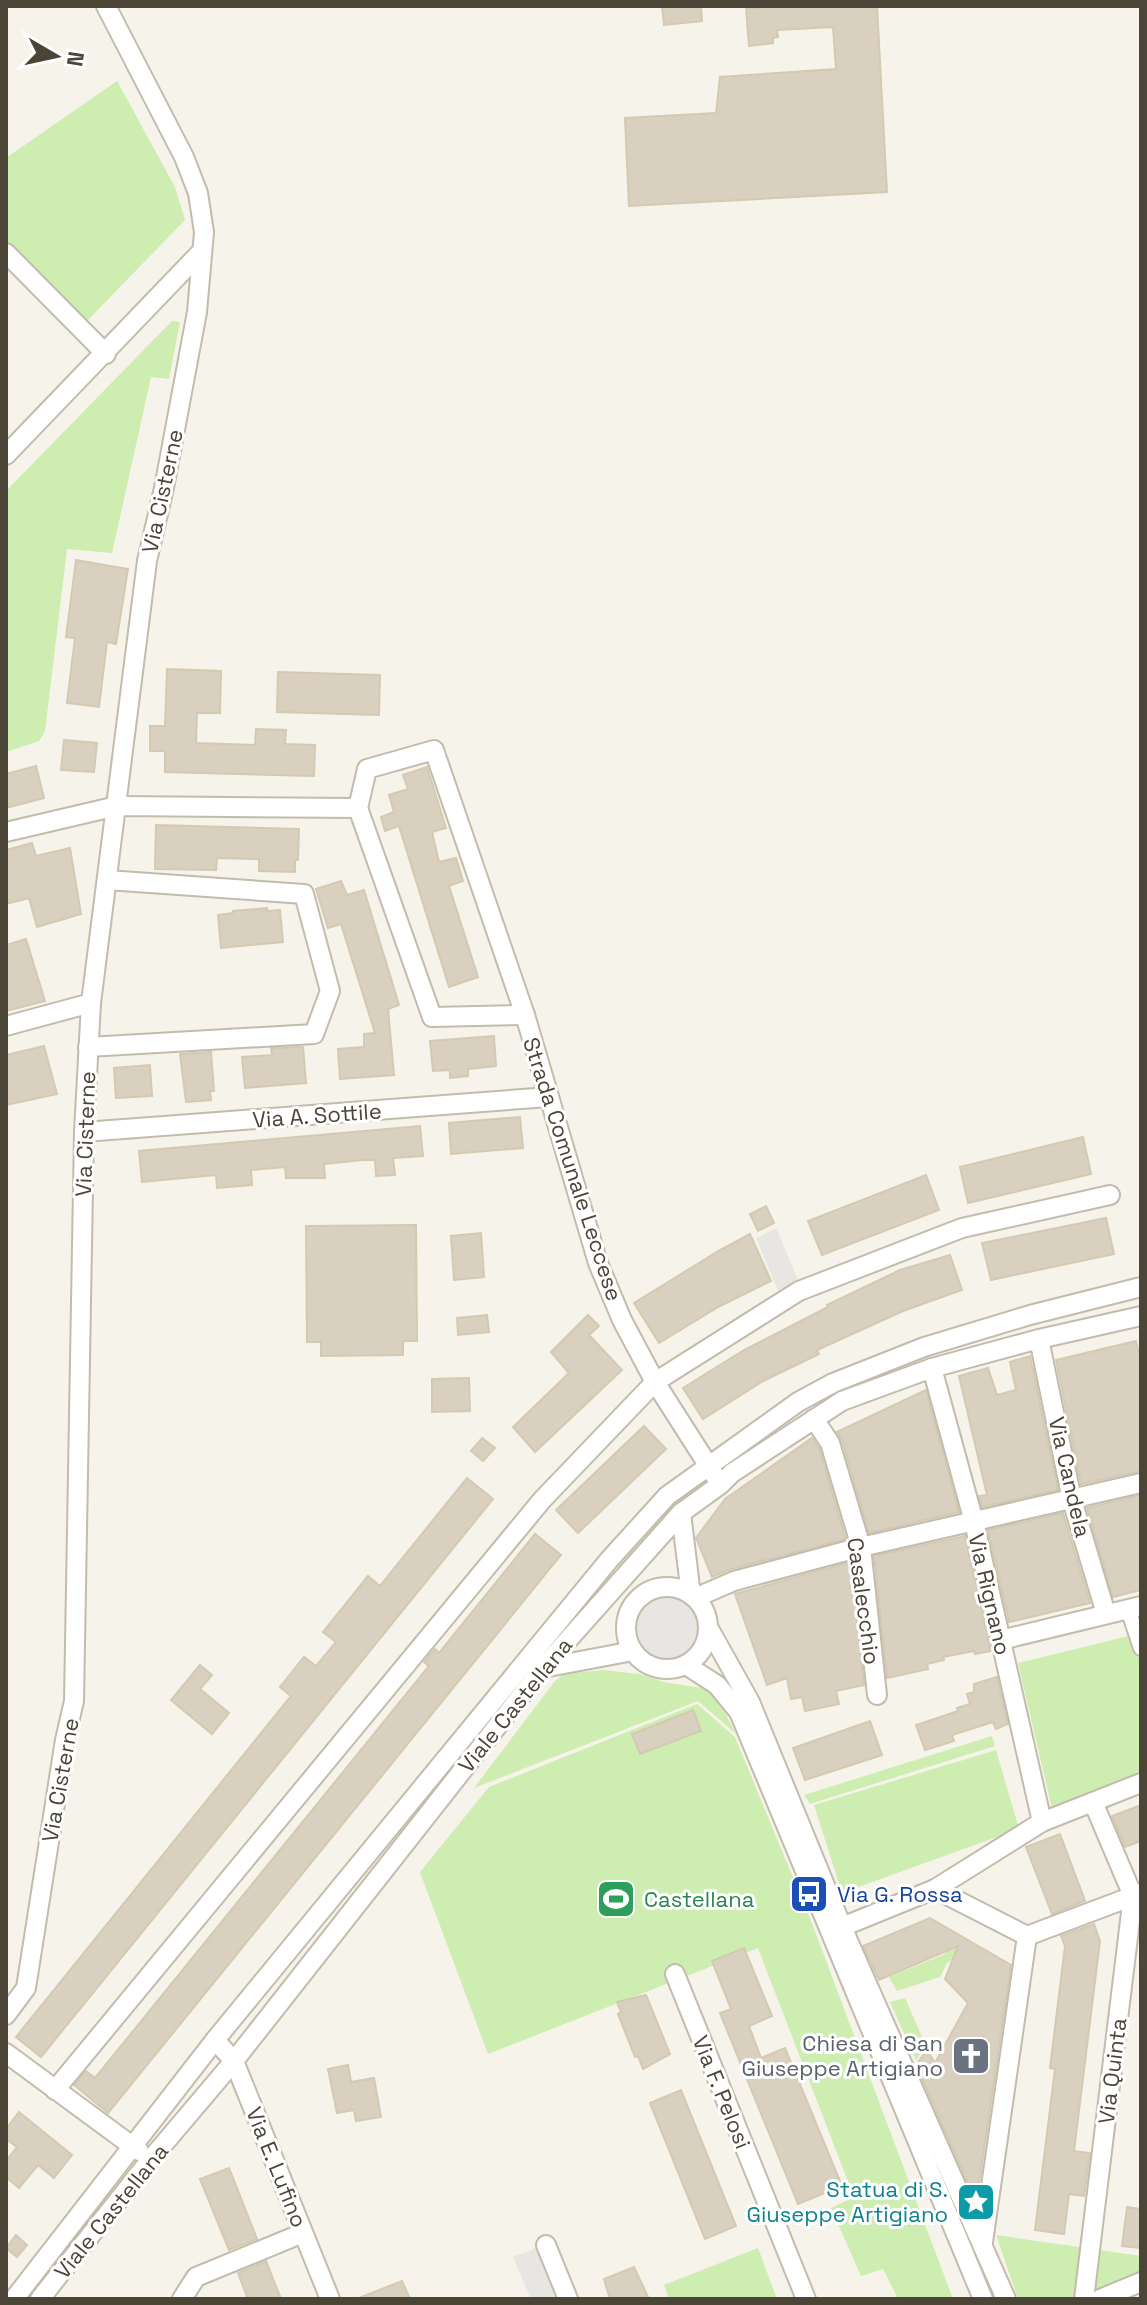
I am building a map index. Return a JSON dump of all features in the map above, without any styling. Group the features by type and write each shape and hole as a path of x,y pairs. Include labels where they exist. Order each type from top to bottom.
{"street":[{"name":"Via Cisterne","path":"6,2015 26,1988 65,1740 74,1701 84,1132 91,1003 147,561 197,312 204,232 198,193 184,157 106,6"},
{"path":"6,455 202,251"},
{"path":"6,253 106,354"},
{"name":"Strada Comunale Leccese","path":"358,808 367,769 434,750 525,1015 598,1263 622,1320 655,1382 721,1484"},
{"path":"6,832 117,806 358,808 432,1017 525,1015"},
{"path":"88,1047 314,1034 330,991 304,894 107,880"},
{"path":"6,1026 91,1003"},
{"name":"Via A. Sottile","path":"84,1132 549,1097"},
{"path":"55,2090 542,1500 655,1382 799,1291 962,1228 1110,1195"},
{"path":"14,2299 215,2040 609,1560 667,1496 798,1402 833,1383 924,1347 1030,1315 1141,1287"},
{"name":"Viale Castellana","path":"40,2299 151,2159 234,2061 543,1668 681,1513 732,1473 842,1401 932,1368 1141,1316"},
{"name":"Via Candela","path":"1039,1339 1072,1500 1106,1614"},
{"name":"Via Rignano","path":"932,1368 974,1522 1042,1822"},
{"name":"Casalecchio","path":"814,1419 830,1443 861,1547 877,1695"},
{"path":"708,1627 702,1650 686,1665 663,1670 641,1661 633,1651 626,1631 631,1609 647,1592 670,1587 693,1597 734,1581 861,1547 1141,1483"},
{"path":"681,1513 693,1597 706,1615 708,1627 750,1702 835,1928 980,2291"},
{"path":"609,1560 624,1575 638,1599"},
{"path":"1001,1640 1134,1607 1141,1648"},
{"path":"543,1668 633,1651"},
{"path":"686,1665 717,1685 739,1712 1006,2299"},
{"path":"835,1928 935,1889 1042,1822 1141,1783"},
{"name":"Via Quinta","path":"1084,2299 1137,1894 1093,1802"},
{"path":"935,1889 1027,1936 1137,1894"},
{"path":"980,2291 983,2243 1027,1936"},
{"name":"Via F. Pelosi","path":"675,1974 806,2299"},
{"name":"Via E. Lufino","path":"215,2040 234,2061 330,2299"},
{"path":"6,2053 151,2159"},
{"path":"182,2299 196,2277 303,2233"},
{"path":"546,2245 568,2299"},
{"path":"1100,2299 1141,2282"}],"green space":[{"path":"117,81 175,187 185,220 84,324 6,251 6,158"},
{"path":"172,321 180,322 169,379 151,377 112,553 67,549 45,731 39,741 6,752 6,491"},
{"path":"1141,1633 1141,1783 1054,1817 1018,1663"},
{"path":"603,1670 639,1674 664,1682 708,1689 718,1699 736,1734 698,1701 474,1788 555,1681 564,1674"},
{"name":"Castellana","path":"697,1704 735,1737 813,1926 953,2299 898,2299 883,2269 861,2276 831,2208 854,2197 758,1948 488,2054 420,1872 489,1787"},
{"path":"992,1736 995,1746 810,1804 804,1795"},
{"path":"996,1750 1019,1829 842,1893 814,1805"},
{"path":"945,1940 964,1952 947,1963 940,1977 897,1991 889,1977 945,1954"},
{"path":"905,1998 926,2046 916,2060 890,2002"},
{"path":"996,2235 1141,2256 1141,2273 1082,2299 1018,2299"},
{"path":"758,2248 777,2299 669,2299 664,2285"}],"shaded area":[{"path":"776,1228 801,1287 781,1298 756,1238"},
{"path":"670,1591 691,1595 704,1619 705,1631 702,1642 687,1661 664,1666 643,1657 635,1647 627,1619 648,1596"},
{"path":"542,2246 562,2299 531,2299 513,2257"}],"building":[{"path":"701,6 702,21 664,25 662,7"},
{"path":"877,6 887,192 629,206 625,118 716,113 720,77 836,69 833,27 777,30 778,37 773,38 773,43 749,46 746,8"},
{"path":"76,560 128,569 116,644 107,642 99,707 67,703 75,638 66,637"},
{"path":"167,669 221,671 220,713 197,713 196,743 255,745 256,729 286,730 285,744 315,745 314,776 165,772 165,751 150,751 150,726 165,726"},
{"path":"278,672 380,675 379,715 277,712"},
{"path":"64,740 97,743 94,772 61,770"},
{"path":"36,766 44,798 6,808 6,774"},
{"path":"427,767 446,828 432,832 439,862 456,858 463,881 449,886 478,977 449,987 399,826 385,831 381,817 394,812 389,795 408,789 403,775"},
{"path":"156,825 299,829 295,872 259,871 259,859 217,858 216,870 155,869"},
{"path":"32,843 36,856 70,848 81,914 37,927 29,898 6,904 6,850"},
{"path":"341,881 347,895 364,890 399,1005 388,1009 394,1075 340,1079 338,1049 364,1047 364,1034 375,1033 341,924 328,928 316,889"},
{"path":"267,908 267,911 280,910 283,942 221,948 218,915"},
{"path":"26,939 45,1001 6,1011 6,945"},
{"path":"494,1036 496,1066 468,1069 468,1076 450,1078 450,1070 433,1071 430,1041"},
{"path":"44,1046 57,1094 6,1105 6,1055"},
{"path":"303,1047 306,1083 245,1088 242,1057 272,1055 271,1048"},
{"path":"211,1052 214,1091 210,1091 211,1100 186,1102 180,1054"},
{"path":"150,1065 152,1096 116,1098 114,1068"},
{"path":"520,1117 523,1148 451,1154 449,1123"},
{"path":"420,1126 423,1156 393,1158 395,1175 376,1176 375,1160 363,1160 324,1164 325,1178 286,1178 285,1167 251,1170 252,1185 217,1188 216,1175 142,1182 139,1151"},
{"path":"1083,1137 1091,1174 968,1203 960,1167"},
{"path":"926,1175 939,1210 822,1255 808,1221"},
{"path":"766,1206 774,1223 758,1231 750,1214"},
{"path":"1106,1218 1114,1254 991,1280 982,1243"},
{"path":"416,1225 417,1341 403,1341 403,1355 321,1356 321,1342 307,1342 306,1226"},
{"path":"481,1233 484,1277 454,1280 451,1236"},
{"path":"750,1234 771,1281 720,1306 659,1343 634,1303"},
{"path":"950,1255 962,1290 903,1311 817,1350 819,1354 763,1381 703,1419 683,1388 744,1350 827,1305 900,1270"},
{"path":"487,1315 489,1332 458,1335 457,1318"},
{"path":"588,1315 599,1326 589,1335 622,1370 535,1452 513,1427 569,1373 551,1352"},
{"path":"1136,1341 1141,1362 1141,1471 1081,1484 1056,1360"},
{"path":"1030,1356 1058,1490 982,1507 979,1496 987,1495 959,1376 988,1368 997,1395 1016,1390 1010,1362"},
{"path":"469,1378 470,1411 432,1412 432,1379"},
{"path":"926,1390 959,1512 869,1533 837,1432"},
{"path":"644,1426 666,1449 578,1533 556,1510"},
{"path":"482,1438 495,1448 483,1461 471,1451"},
{"path":"812,1438 819,1448 846,1539 731,1569 712,1577 696,1538 725,1499"},
{"path":"467,1478 493,1499 41,2057 16,2037 291,1696 280,1687 304,1657 316,1666 336,1642 323,1632 368,1576 380,1586"},
{"path":"1141,1495 1141,1590 1113,1597 1087,1508"},
{"path":"1063,1513 1090,1603 1009,1622 988,1530"},
{"path":"535,1534 561,1555 108,2113 74,2085 86,2071 95,2078 429,1666 424,1662 435,1649 439,1653"},
{"path":"965,1536 991,1651 943,1657 944,1660 927,1664 928,1669 887,1678 874,1556"},
{"path":"851,1562 864,1685 836,1691 839,1704 805,1711 802,1697 791,1699 787,1678 767,1685 735,1594"},
{"path":"200,1665 212,1675 200,1689 229,1713 212,1734 171,1700"},
{"path":"997,1677 1008,1724 996,1729 993,1722 952,1735 954,1741 925,1750 916,1725 970,1704 967,1694 974,1692 974,1684"},
{"path":"693,1710 701,1731 640,1754 632,1734"},
{"path":"870,1721 882,1755 805,1780 793,1748"},
{"path":"1141,1805 1141,1841 1125,1847 1112,1816"},
{"path":"1060,1834 1085,1901 1052,1914 1026,1847"},
{"name":"Chiesa di San Giuseppe Artigiano","path":"930,1918 1011,1965 977,2197 974,2197 916,2065 927,2050 935,2063 968,2003 945,1979 958,1946 879,1980 863,1946"},
{"path":"1094,1924 1100,1941 1074,2151 1090,2153 1084,2196 1069,2194 1064,2234 1035,2230 1055,2069 1050,2068 1065,1946 1061,1936"},
{"path":"744,1948 772,2016 749,2026 761,2058 785,2048 842,2186 798,2204 720,2013 731,2009 712,1961"},
{"path":"646,1995 670,2054 643,2069 618,2014 621,2012 617,2002"},
{"path":"348,2065 351,2082 374,2078 381,2117 356,2121 354,2110 337,2113 328,2069"},
{"path":"681,2090 736,2226 705,2239 650,2103"},
{"path":"19,2112 72,2155 54,2178 38,2165 19,2188 6,2177 6,2161 17,2147 6,2139 6,2129"},
{"path":"229,2168 257,2239 229,2250 200,2179"},
{"path":"1127,2207 1141,2209 1141,2248 1122,2246"},
{"path":"16,2235 27,2245 17,2257 6,2248"},
{"path":"266,2261 281,2299 248,2299 238,2273"},
{"path":"634,2267 649,2299 610,2299 604,2279"},
{"path":"402,2281 410,2299 359,2299 359,2298"}],"place":[{"name":"Via G. Rossa","path":"809,1894"},
{"name":"Castellana","path":"616,1899"},
{"name":"Chiesa di San Giuseppe Artigiano","path":"971,2056"},
{"name":"Statua di S. Giuseppe Artigiano","path":"976,2202"}]}
